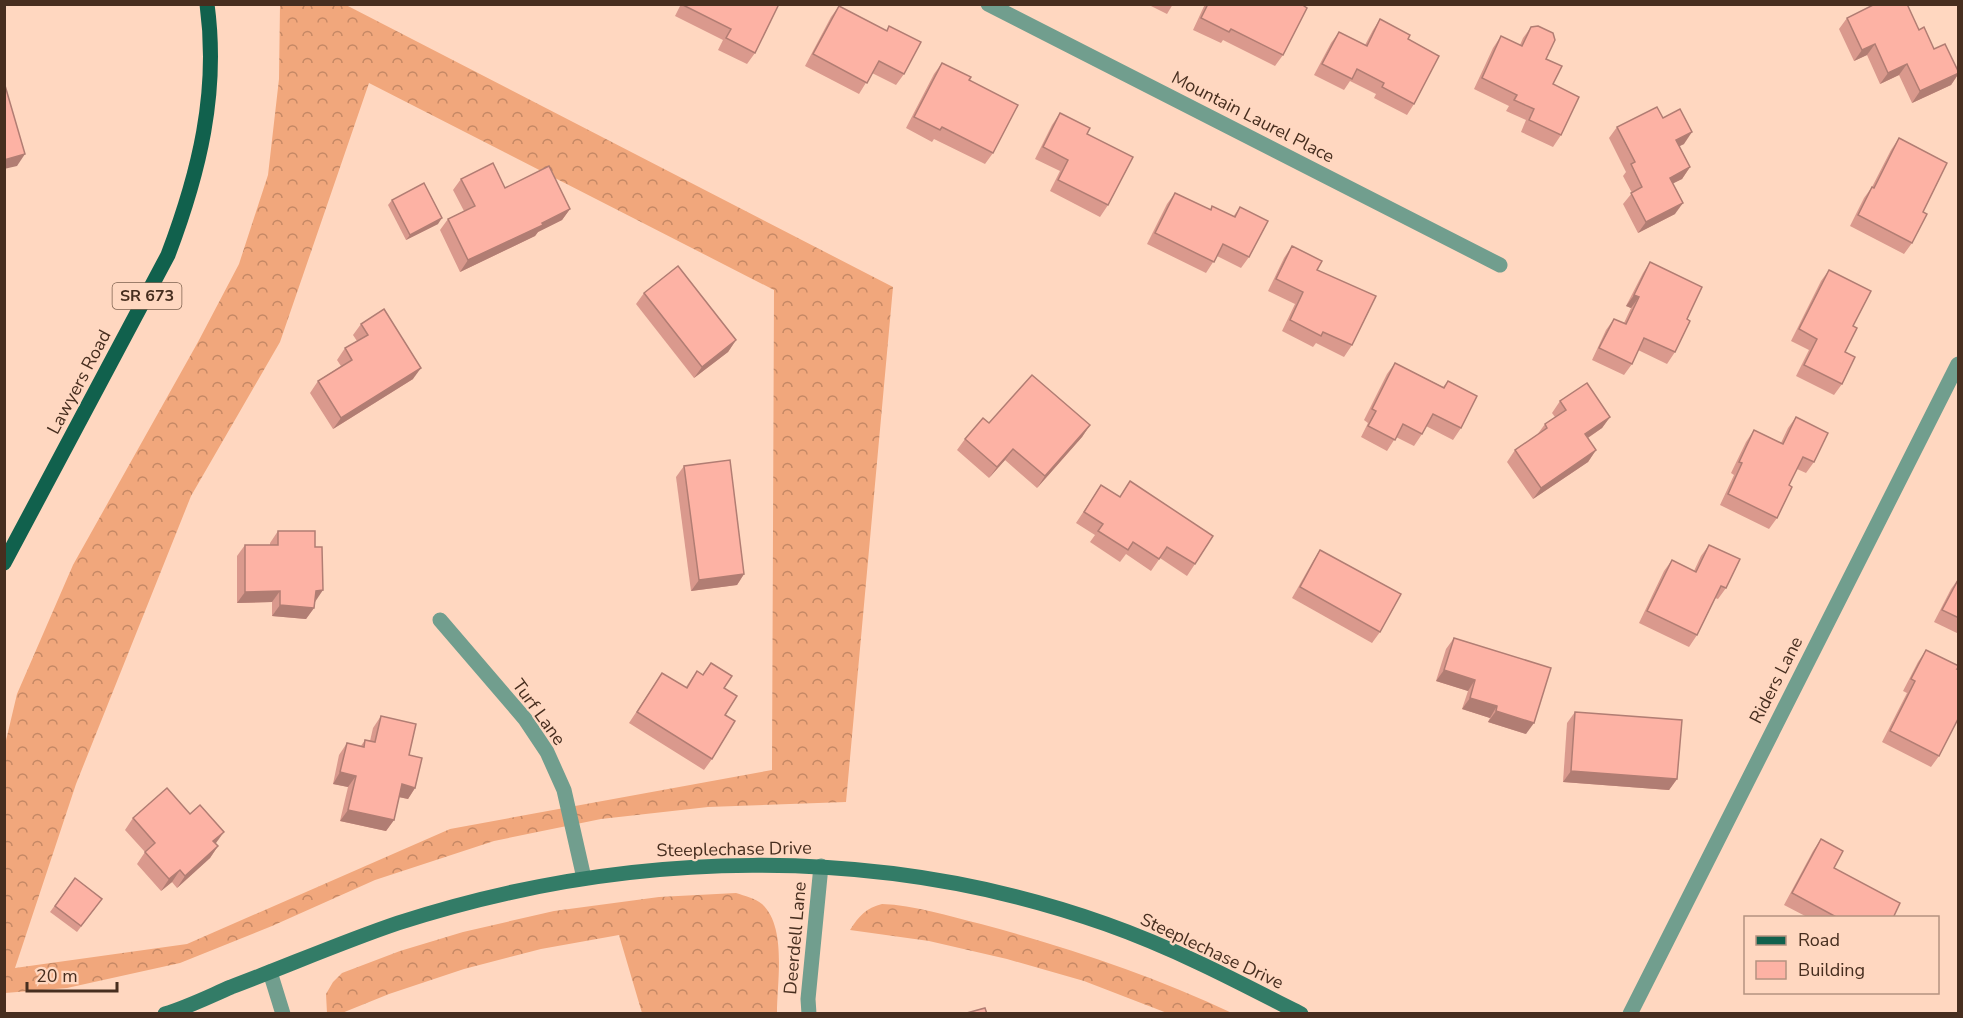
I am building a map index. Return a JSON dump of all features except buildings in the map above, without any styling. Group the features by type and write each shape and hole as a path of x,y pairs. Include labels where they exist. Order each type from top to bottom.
{"main road":[{"name":"Lawyers Road","path":"4,563 168,255 184,212 202,144 210,84 207,4"}],"street":[{"name":"Mountain Laurel Place","path":"988,4 1500,265"},
{"name":"Riders Lane","path":"1630,1014 1959,364"},
{"name":"Turf Lane","path":"440,620 525,719 547,752 564,789 584,878"},
{"name":"Steeplechase Drive","path":"165,1014 397,924 490,897 584,878 643,870 733,865 820,866 905,875 992,891 1105,924 1192,958 1301,1014"},
{"name":"Deerdell Lane","path":"809,1014 808,999 820,866"},
{"path":"270,972 283,1014"}],"green space":[{"path":"280,5 346,5 893,287 846,802 708,807 601,819 494,841 375,880 272,926 180,963 67,988 5,993 4,749 17,694 73,565 239,264 268,175 279,79","holes":["369,83 774,290 772,770 450,829 187,944 15,968 76,784 191,496 280,342"]},
{"path":"736,893 762,904 770,914 775,926 779,955 777,1013 642,1013 619,935 541,949 464,969 389,994 342,1013 327,1013 326,994 342,973 400,951 463,932 554,911 659,897"},
{"path":"882,904 932,911 1045,942 1140,974 1232,1013 1167,1013 1084,981 1007,959 929,941 850,930 863,913"}]}
